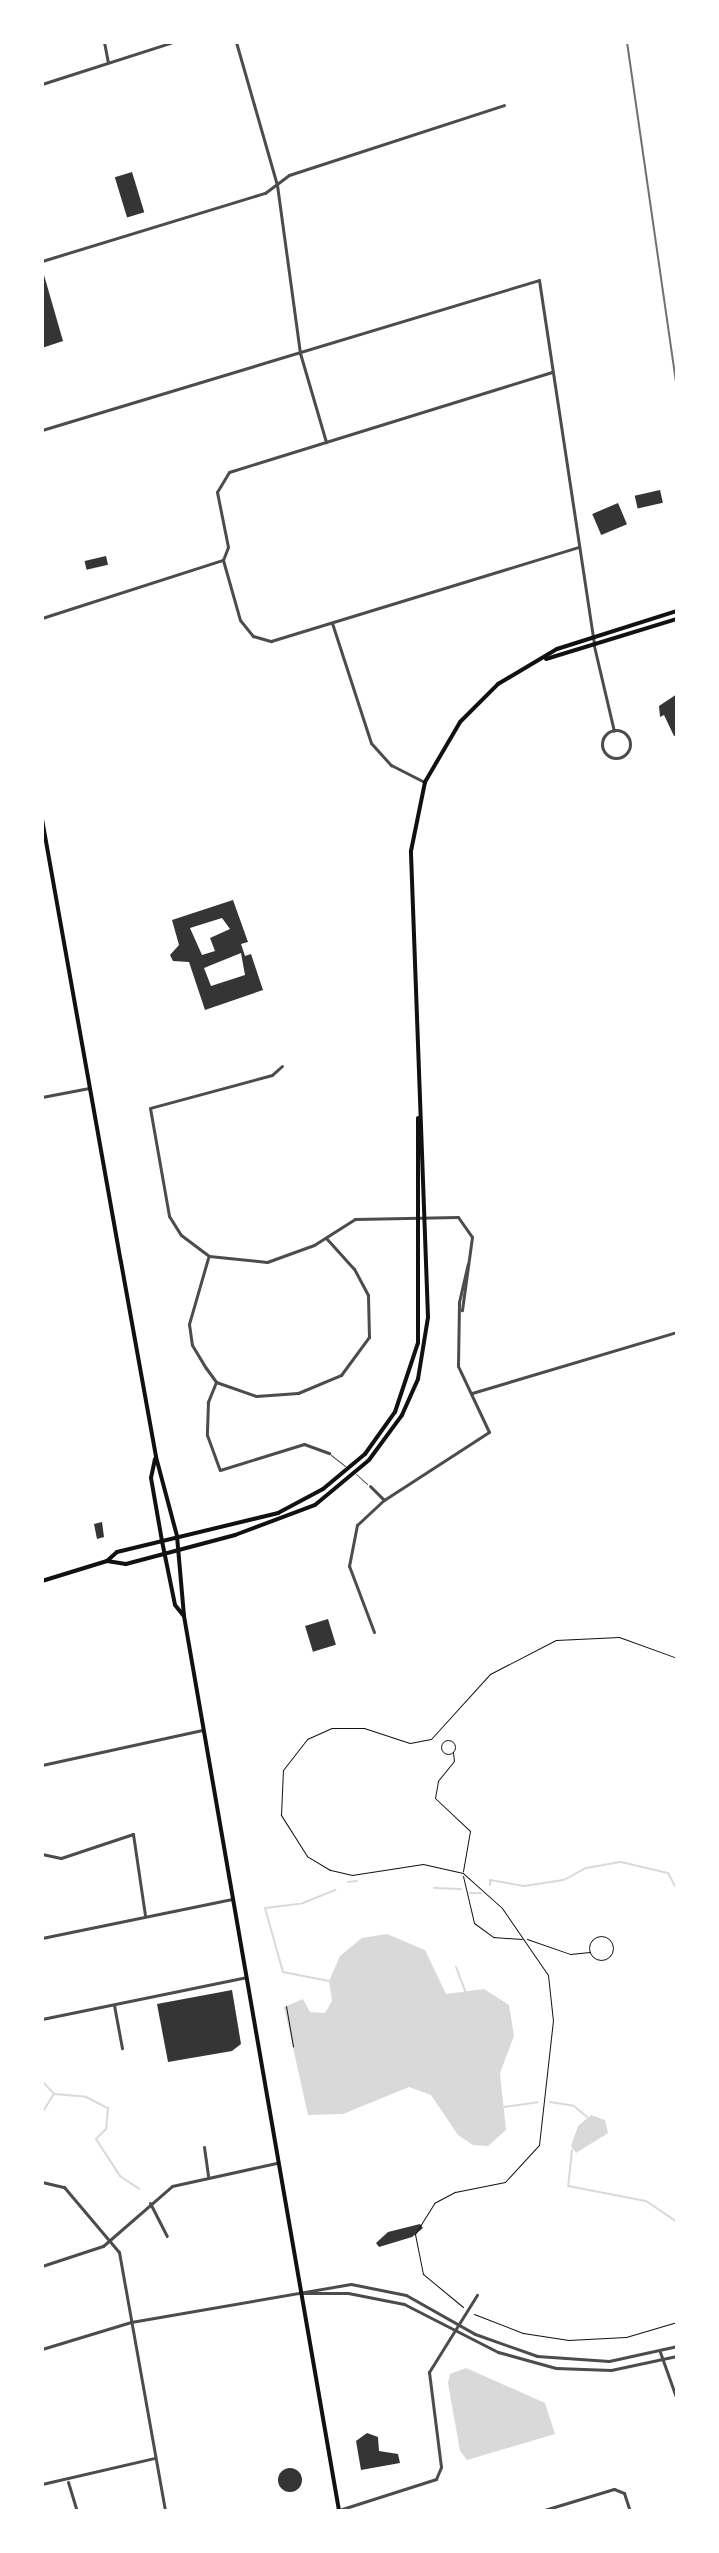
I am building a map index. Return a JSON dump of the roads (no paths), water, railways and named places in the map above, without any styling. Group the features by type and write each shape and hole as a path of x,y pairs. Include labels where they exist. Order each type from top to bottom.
{"main road":[{"path":"107,1561 126,1564 259,1529 315,1505 353,1477 389,1436 412,1393 427,1341 428,1215 419,1100 411,851 425,782 445,744 478,701 541,660 592,637 677,611"},
{"path":"541,660 677,619"},
{"path":"42,819 156,1457 165,1475 177,1536 184,1616 339,2511"},
{"path":"42,1581 107,1561 117,1552 278,1513 302,1502 345,1473 381,1434 406,1389 418,1343 419,1100"},
{"path":"156,1457 151,1478 164,1553 175,1605 184,1616"}],"street":[{"path":"104,42 108,63"},
{"path":"42,84 173,42"},
{"path":"236,42 277,185 300,353 326,442"},
{"path":"42,261 265,193 289,175 504,105"},
{"path":"42,430 539,280 592,637 614,731 629,740 629,749 619,758 603,749 603,740 614,731"},
{"path":"554,372 229,472 217,492 228,547 223,560 240,620 253,636 271,641 580,546"},
{"path":"42,618 223,560"},
{"path":"332,623 371,743 391,765 425,782"},
{"path":"42,859 49,857"},
{"path":"282,1066 272,1075 158,1103 149,1111 169,1216 187,1242 209,1256 267,1262 326,1238 348,1220 428,1215 458,1217 467,1224 471,1254 460,1293 462,1310 458,1366 489,1432 384,1500 357,1525 348,1555 374,1632"},
{"path":"42,1097 90,1088"},
{"path":"209,1256 192,1306 190,1331 195,1351 216,1382 256,1396 298,1393 326,1385 354,1363 369,1337 370,1301 354,1269 326,1238"},
{"path":"472,1393 677,1332"},
{"path":"216,1382 208,1402 207,1435 220,1470 304,1444 329,1453"},
{"path":"370,1486 384,1500"},
{"path":"42,1765 203,1730"},
{"path":"42,1854 61,1858 133,1834 145,1915"},
{"path":"42,1938 232,1899"},
{"path":"42,2019 246,1977"},
{"path":"114,2005 122,2048"},
{"path":"204,2147 208,2176"},
{"path":"42,2266 103,2246 172,2186 279,2163"},
{"path":"42,2182 64,2187 119,2252 165,2511"},
{"path":"150,2203 167,2236"},
{"path":"42,2349 131,2322 300,2292 367,2285 416,2299 457,2324 500,2344 559,2359 609,2361 677,2346"},
{"path":"300,2292 376,2296 498,2352 556,2368 611,2370 677,2356"},
{"path":"339,2511 428,2483 439,2475 429,2372 477,2295"},
{"path":"660,2352 677,2400"},
{"path":"42,2484 68,2482 155,2458"},
{"path":"68,2482 77,2511"},
{"path":"541,2511 614,2489 624,2493 630,2511"}],"lane":[{"path":"329,1453 370,1486"}],"waterway":[{"path":"490,1885 490,1880 524,1886 564,1880 586,1868 621,1862 668,1873 677,1890"},
{"path":"348,1882 357,1881"},
{"path":"434,1888 461,1889"},
{"path":"329,1981 283,1972 265,1908 303,1903 335,1890"},
{"path":"470,1893 481,1893"},
{"path":"456,1967 465,1991"},
{"path":"42,2081 54,2094 86,2097 108,2108 106,2129 96,2139 120,2176 139,2189"},
{"path":"42,2113 54,2094"},
{"path":"504,2107 538,2102"},
{"path":"550,2102 574,2106 587,2117"},
{"path":"572,2150 568,2186 646,2201 677,2222"}],"railway":[{"path":"627,42 677,388"}]}
